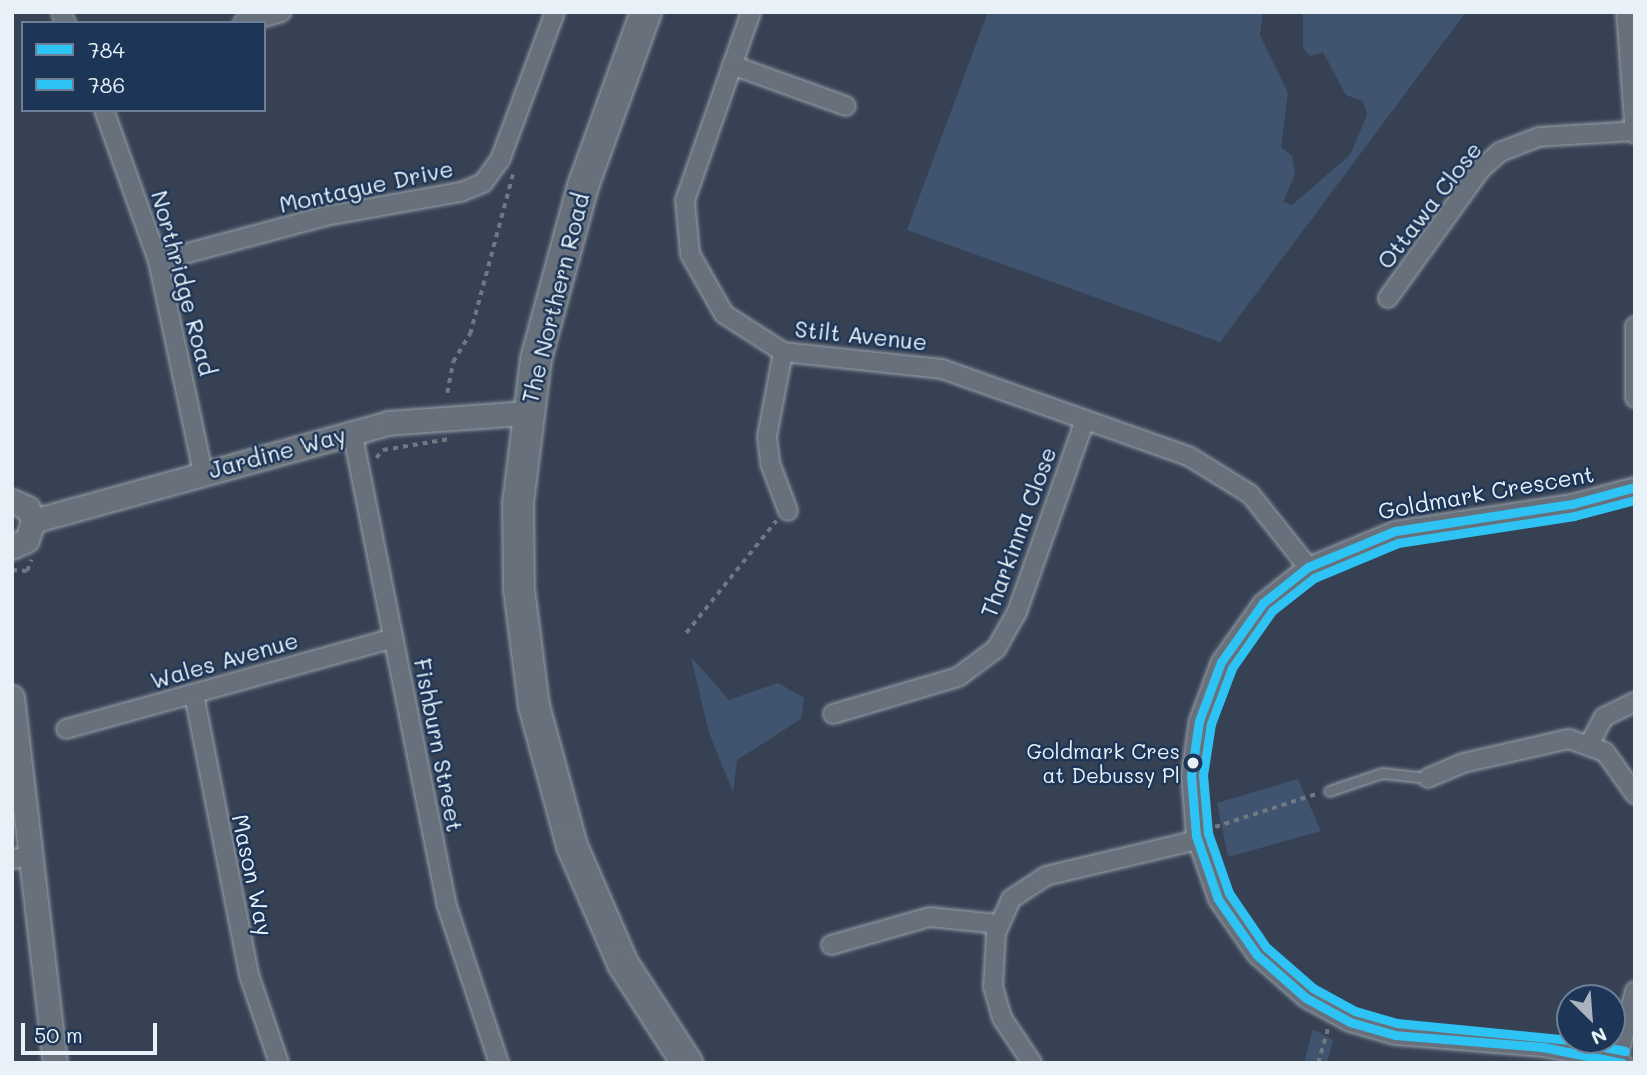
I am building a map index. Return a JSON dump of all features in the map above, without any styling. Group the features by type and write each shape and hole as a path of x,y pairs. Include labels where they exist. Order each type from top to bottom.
{"highway":[{"name":"The Northern Road","path":"646,12 569,232 525,413 519,589 529,676 548,768 603,923 644,1000 687,1063"}],"street":[{"path":"250,21 281,12"},
{"name":"Montague Drive","path":"158,261 326,216 483,183 500,160 555,12"},
{"name":"Stilt Avenue","path":"751,12 687,187 687,241 713,303 741,330 783,352 942,369 1190,457 1231,479 1261,505 1308,567"},
{"path":"1626,12 1635,132"},
{"path":"732,65 846,106"},
{"name":"Northridge Road","path":"105,112 158,261 203,472"},
{"name":"Ottawa Close","path":"1388,298 1481,169 1500,152 1539,137 1635,132"},
{"path":"1635,326 1635,398"},
{"path":"783,352 771,393 767,437 772,472 788,511"},
{"name":"Jardine Way","path":"33,522 388,422 525,413"},
{"name":"Tharkinna Close","path":"833,714 958,677 996,649 1017,612 1085,419"},
{"name":"Fishburn Street","path":"352,431 446,903 499,1063"},
{"name":"Goldmark Crescent","path":"1620,1062 1543,1047 1407,1038 1332,1013 1283,981 1247,943 1218,899 1197,841 1192,758 1207,694 1254,614 1308,567 1395,531 1552,508 1635,488"},
{"path":"12,501 28,508 33,522 27,540 12,547"},
{"name":"Wales Avenue","path":"66,729 394,638"},
{"name":"Mason Way","path":"194,694 249,975 279,1063"},
{"path":"12,697 21,858 55,1063"},
{"path":"1590,743 1604,717 1635,702"},
{"path":"1428,778 1544,741 1590,743 1621,767 1635,794"},
{"path":"1031,1063 996,998 998,924 1011,899 1036,880 1197,841"},
{"path":"831,945 930,917 998,924"},
{"path":"1620,1062 1635,991"}],"lane":[{"path":"1329,791 1382,773 1428,778"}],"path":[{"path":"447,393 453,362 470,334 513,174"},
{"path":"376,466 383,450 449,442 449,430"},
{"path":"686,633 788,511"},
{"path":"12,570 19,570"},
{"path":"1215,827 1329,791"},
{"path":"1318,1063 1332,1013"}],"shaded area":[{"path":"988,12 1263,12 1260,35 1288,93 1281,147 1292,156 1295,174 1283,202 1292,205 1350,155 1367,115 1363,101 1346,95 1323,52 1310,56 1303,48 1303,12 1466,12 1220,342 907,230"},
{"path":"691,657 729,700 778,683 804,698 801,719 737,760 733,792 709,733"},
{"path":"1298,779 1321,831 1228,857 1217,803"},
{"path":"1313,1029 1333,1040 1327,1063 1304,1063"}],"transit line":[{"name":"784","path":"1622,1063 1543,1047 1395,1035 1350,1022 1306,998 1257,955 1218,899 1196,836 1191,775 1199,721 1221,662 1263,603 1308,567 1395,531 1572,504 1635,487"},
{"name":"786","path":"1556,1039 1397,1023 1355,1011 1313,988 1266,947 1229,893 1208,833 1203,775 1211,724 1232,668 1272,611 1314,578 1398,543 1574,516 1635,500"}],"place":[{"name":"Goldmark Cres at Debussy Pl","path":"1193,763"}]}
